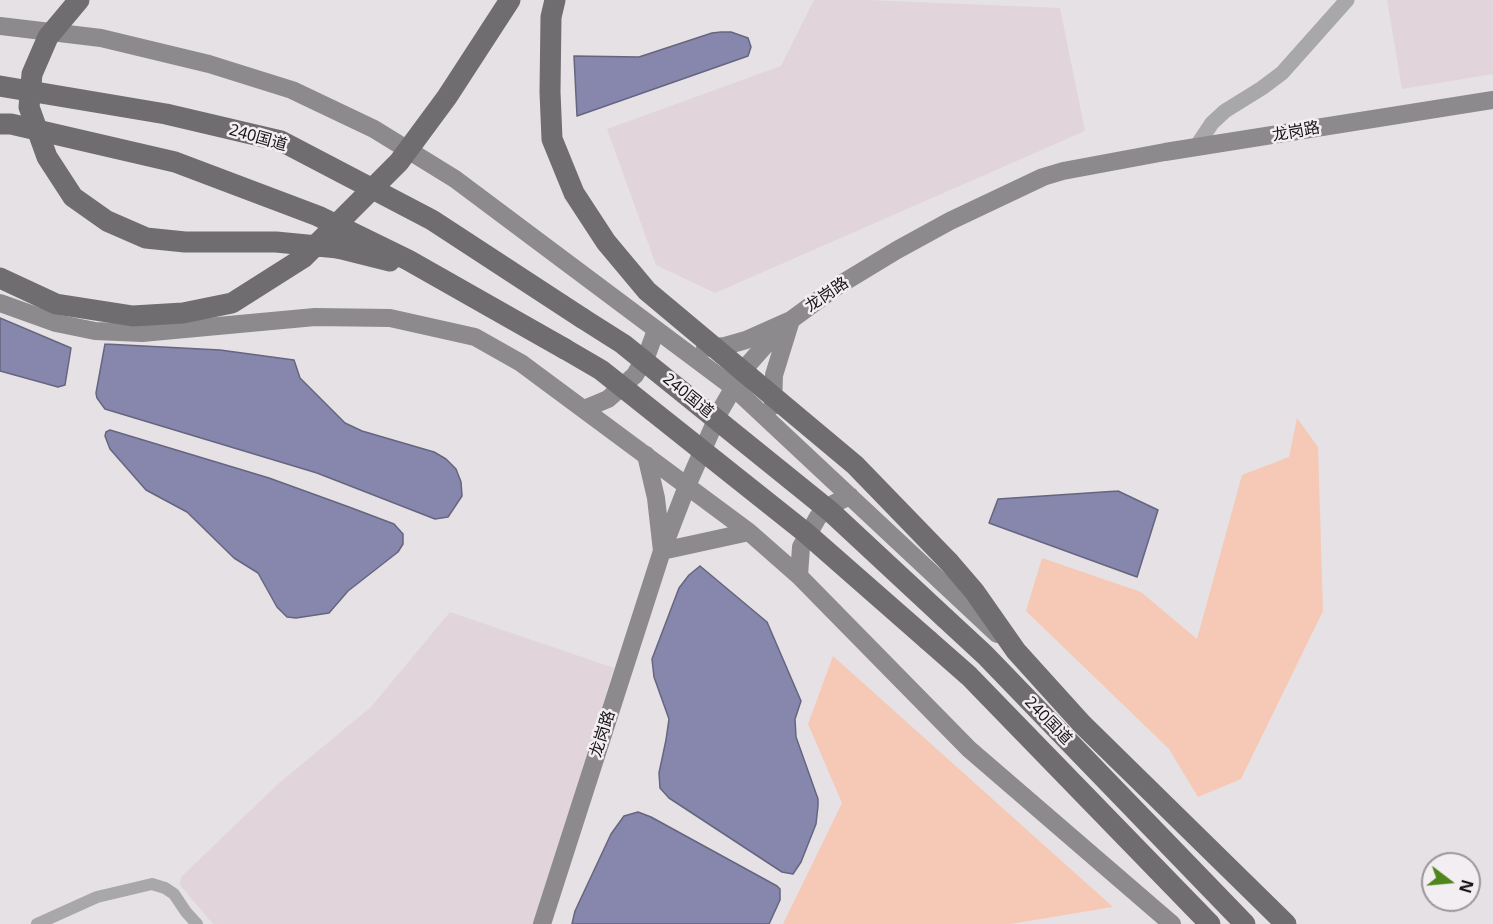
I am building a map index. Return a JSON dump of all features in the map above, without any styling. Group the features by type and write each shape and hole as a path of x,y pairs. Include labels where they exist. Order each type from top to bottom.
{"highway":[{"path":"79,0 48,37 32,74 29,107 47,157 73,197 107,220 146,238 185,243 276,242 338,248 424,269"},
{"path":"0,278 56,304 133,316 183,313 232,303 303,258 399,162 447,97 510,0"},
{"path":"555,0 551,17 552,139 574,193 606,242 647,291 855,465 949,562 974,591 1016,651 1083,724 1286,924"},
{"name":"240国道","path":"0,86 166,114 281,141 432,220 623,344 831,512 985,655 1245,924"},
{"name":"240国道","path":"0,124 11,124 176,162 318,216 424,269 601,370 806,533 969,676 1210,924"}],"main road":[{"path":"0,26 101,38 209,64 292,90 375,129 455,179 733,387 1016,651"},
{"name":"龙岗路","path":"542,924 662,551 687,486 733,387 753,357 791,320 836,287 897,250 950,221 1030,183 1063,171 1196,147 1493,100"},
{"path":"0,303 56,323 95,331 142,333 315,316 390,318 475,337 521,363 749,532 799,576 969,749 1172,924"},
{"path":"684,350 725,346 746,340 791,320"},
{"path":"777,428 773,411 774,375 791,320"},
{"path":"584,409 608,399 635,375 648,352 656,330"},
{"path":"646,455 656,498 662,551 749,532"},
{"path":"799,576 801,547 818,517 835,503 850,496"}],"street":[{"path":"1196,147 1212,123 1225,111 1282,73 1347,0"},
{"path":"37,924 97,897 152,884 174,894 197,924"}],"shaded area":[{"path":"814,0 1060,8 1085,131 715,293 656,265 607,129 781,66"},
{"path":"1387,0 1493,0 1493,74 1402,89"},
{"path":"1297,418 1318,447 1323,611 1241,779 1198,797 1169,749 1026,611 1042,558 1141,592 1197,639 1242,475 1289,457"},
{"path":"450,612 614,668 534,924 213,924 180,885 181,877 278,784 371,707"},
{"path":"833,656 1113,907 1011,924 783,924 842,803 808,724"}],"water":[{"path":"721,32 731,32 748,38 751,47 748,56 577,116 574,56 639,57"},
{"path":"0,318 71,348 65,385 58,387 0,371"},
{"path":"105,344 220,350 294,360 300,378 345,423 362,431 434,452 446,459 456,469 461,482 462,496 448,517 435,519 317,473 105,409 96,393"},
{"path":"110,430 269,478 394,524 403,534 403,544 398,552 348,591 329,613 296,618 287,617 277,607 258,573 234,558 187,512 146,490 110,449 105,436"},
{"path":"1118,491 1158,510 1137,577 989,523 998,499"},
{"path":"700,566 767,622 801,701 795,719 796,737 818,799 818,806 816,824 801,862 793,874 782,872 669,798 660,788 659,773 669,719 654,677 652,659 679,588"},
{"path":"638,812 777,886 780,889 780,900 769,924 572,924 575,911 611,834 624,816"}]}
